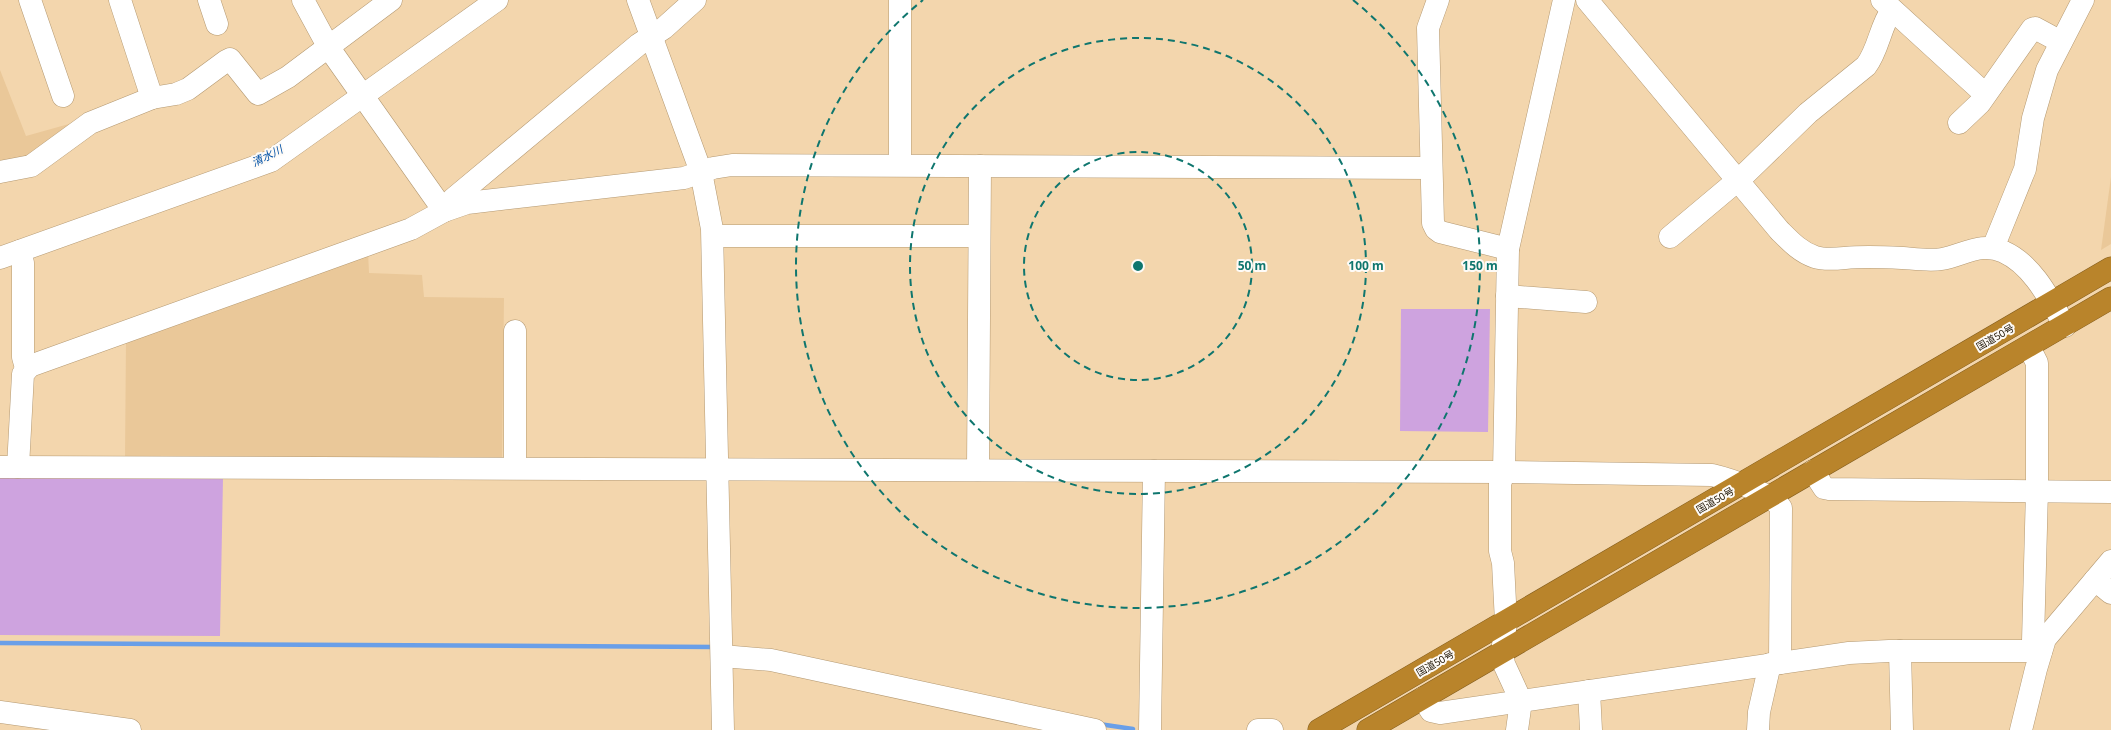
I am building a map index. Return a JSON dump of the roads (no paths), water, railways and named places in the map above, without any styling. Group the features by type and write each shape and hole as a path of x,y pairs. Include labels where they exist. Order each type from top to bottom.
{"highway":[{"name":"国道50号","path":"1319,730 1742,485 2111,268"},
{"path":"1368,730 2111,298"}],"street":[{"path":"30,0 63,96"},
{"path":"120,0 152,98"},
{"path":"209,0 217,24"},
{"path":"303,0 329,48 362,96 448,209"},
{"path":"0,172 31,166 90,124 152,98 176,94 188,89 230,59 258,94 288,77 329,48 391,0"},
{"path":"0,258 271,161 497,0"},
{"path":"638,0 701,172 713,236 723,730"},
{"path":"448,209 453,199 481,175 638,45 664,28 695,0"},
{"path":"900,0 900,165"},
{"path":"1438,0 1428,28 1432,217 1436,229 1508,249"},
{"path":"1517,730 1521,701 1504,664 1502,653 1506,622 1504,562 1500,551 1500,484 1504,472 1508,249 1564,0"},
{"path":"1587,0 1779,230 1794,246 1805,254 1817,258 1882,257 1932,260 1943,259 1975,248 1993,248 2016,259 2042,287 2065,326"},
{"path":"1993,248 2024,175 2038,100 2047,70 2083,0"},
{"path":"1670,237 1737,179 1808,113 1866,66 1873,57 1887,16 1887,5"},
{"path":"1887,5 1985,94"},
{"path":"1959,123 1980,103 2032,29 2035,28 2061,42"},
{"path":"1430,168 732,165 701,172 684,178 468,203 448,209 411,229 26,368 23,374 9,467 1504,472 1698,474 1722,477 1769,498 1779,505 1782,513 1775,664 1759,712 1758,730"},
{"path":"978,470 980,166"},
{"path":"713,236 979,236"},
{"path":"20,251 23,264 23,357 26,368"},
{"path":"1507,296 1586,302"},
{"path":"515,332 515,468"},
{"path":"2029,347 2037,363 2033,641 2035,646 2041,651"},
{"path":"1150,730 1154,471"},
{"path":"1812,471 1824,488 1829,490 2036,490 2111,492"},
{"path":"2021,730 2045,639 2103,586 2111,561"},
{"path":"1423,698 1431,710 1440,713 1849,653 1900,651 2041,651"},
{"path":"1900,651 1902,730"},
{"path":"722,656 771,660 1095,730"},
{"path":"1589,691 1591,730"},
{"path":"0,712 130,730"},
{"path":"1258,730 1272,730"}],"waterway":[{"path":"0,643 716,647"},
{"path":"1099,724 1133,729"}],"water label":[{"name":"清水川","path":"267,156"}]}
